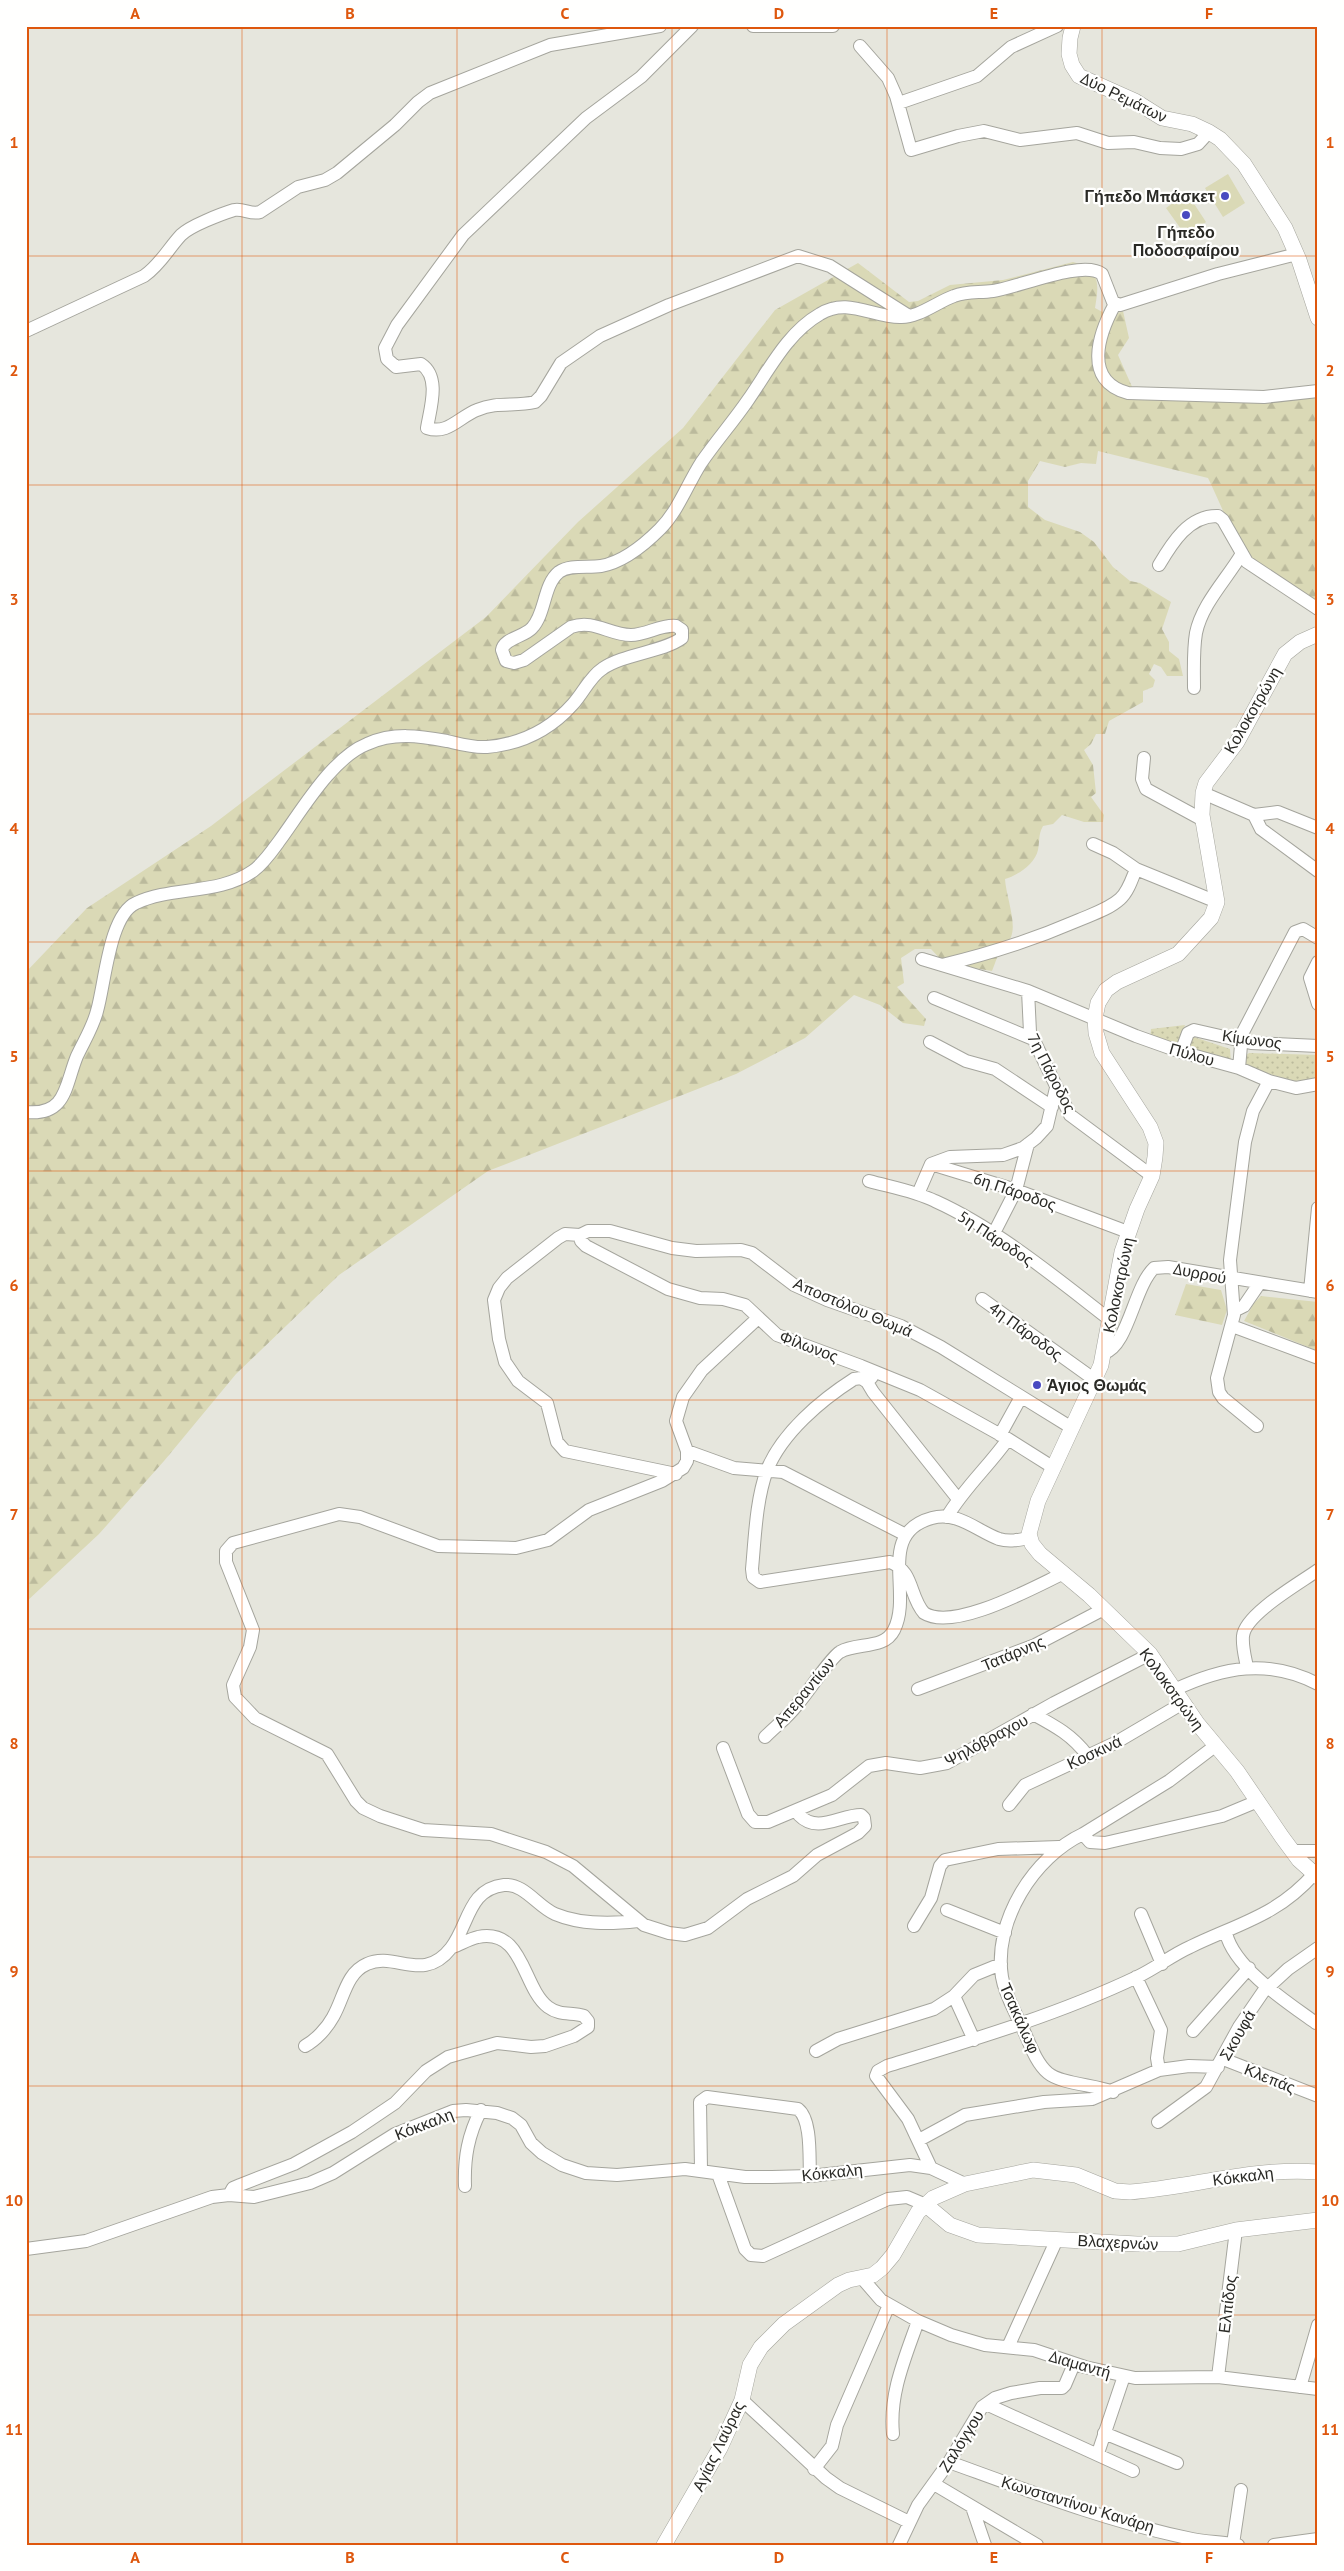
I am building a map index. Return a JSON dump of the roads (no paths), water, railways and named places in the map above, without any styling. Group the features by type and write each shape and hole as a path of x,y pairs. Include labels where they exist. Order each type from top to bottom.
{"street":[{"path":"26,332 144,276 155,268 180,236 190,229 236,210 260,212 298,187 332,177 396,125 418,102 430,94 550,45 660,26"},
{"path":"692,26 641,77 586,118 463,235 397,325 385,348 385,353 389,363 396,367 421,364 428,370 433,389 427,428 436,431 446,429 473,411 498,403 535,402 541,396 561,363 600,336 670,305 798,256 830,266 909,316"},
{"path":"753,26 833,26"},
{"path":"898,103 977,76 1010,47 1057,26"},
{"name":"Δύο Ρεμάτων","path":"1074,26 1070,38 1069,54 1074,70 1082,79 1135,100 1162,118 1192,124 1209,132 1231,150 1251,173 1278,215 1297,254 1318,318"},
{"path":"860,46 888,78 898,103 911,150 958,136 984,132 1020,140 1078,133 1108,143 1134,142 1160,148 1181,149 1198,144 1209,132"},
{"path":"1114,304 1120,305 1218,274 1297,254"},
{"path":"26,1112 37,1113 51,1109 62,1100 77,1056 97,1013 112,944 119,922 132,904 156,897 210,888 252,872 271,851 343,759 367,744 398,736 412,735 472,747 520,741 545,728 572,705 602,669 679,640 682,630 676,626 630,635 597,625 580,624 562,633 518,662 506,661 502,650 506,642 527,632 538,620 549,589 558,573 571,568 613,562 640,548 661,528 673,513 701,464 747,401 778,353 819,314 829,309 850,306 895,317 909,316 955,296 999,290 1087,269 1102,274 1114,304 1100,335 1098,358 1101,371 1109,383 1119,391 1128,393 1264,396 1318,391"},
{"path":"1159,565 1180,533 1191,525 1214,516 1223,520 1241,555 1255,568 1318,609"},
{"path":"1194,688 1195,645 1200,622 1210,602 1241,555"},
{"name":"Κολοκοτρώνη","path":"1316,639 1295,645 1285,654 1237,742 1206,783 1203,793 1203,820 1217,902 1214,912 1202,930 1178,954 1117,982 1106,990 1098,1003 1095,1018 1097,1039 1104,1058 1154,1138 1156,1152 1152,1176 1128,1232 1109,1319 1104,1353 1095,1380 1032,1518 1029,1538 1037,1551 1064,1573 1150,1654 1183,1703 1258,1801 1292,1851 1316,1876"},
{"path":"1144,758 1142,779 1146,789 1203,820"},
{"path":"1203,793 1254,815 1278,812 1318,828"},
{"path":"1254,815 1261,829 1318,871"},
{"path":"1093,844 1113,853 1136,869 1217,902"},
{"path":"942,964 982,955 1094,914 1115,903 1125,894 1136,869"},
{"path":"1239,1068 1240,1041 1247,1024 1295,932 1304,929 1318,938"},
{"name":"Πύλου","path":"922,959 1028,992 1136,1036 1180,1052 1239,1068 1269,1081 1296,1088 1318,1084"},
{"path":"1318,962 1310,978 1318,1004"},
{"name":"7η Πάροδος","path":"1028,992 1028,1024 1033,1039 1070,1115 1152,1176"},
{"path":"934,998 1033,1039"},
{"name":"Κίμωνος","path":"1180,1052 1188,1033 1198,1030 1240,1041 1318,1046"},
{"path":"930,1042 966,1061 995,1070 1052,1107"},
{"path":"1256,1426 1223,1398 1217,1385 1232,1326 1234,1310 1230,1260 1245,1142 1253,1111 1269,1081"},
{"path":"918,1194 930,1164 950,1157 1003,1155 1028,1144 1047,1126 1056,1088"},
{"path":"993,1235 1016,1190 1028,1144"},
{"name":"6η Πάροδος","path":"930,1164 1016,1190 1128,1232"},
{"name":"5η Πάροδος","path":"870,1181 918,1194 943,1204 993,1235 1109,1319"},
{"path":"1314,1292 1318,1208"},
{"name":"Αποστόλου Θωμά","path":"676,1474 560,1449 547,1403 518,1381 505,1362 494,1309 499,1288 516,1270 565,1234 610,1231 672,1248 696,1251 741,1250 752,1253 794,1285 827,1300 901,1326 941,1347 1072,1428"},
{"name":"Φίλωνος","path":"584,1233 581,1241 586,1246 668,1289 700,1298 742,1303 750,1308 758,1318 780,1337 877,1372 920,1390 1004,1437 1054,1468"},
{"name":"Δυρρού","path":"1104,1353 1116,1346 1142,1282 1154,1268 1168,1267 1233,1280 1314,1292"},
{"path":"1234,1310 1244,1306 1259,1284"},
{"name":"4η Πάροδος","path":"982,1299 1095,1380"},
{"path":"758,1318 707,1365 683,1397 676,1420 687,1451 685,1465 676,1474 604,1502 589,1510 548,1540 526,1547 438,1546 360,1518 339,1514 241,1539 233,1543 226,1550 226,1562 253,1630 250,1647 233,1685 235,1697 245,1710 267,1725 328,1754 352,1794 363,1808 415,1828 443,1832 482,1832 521,1842 546,1852 573,1866 591,1879 638,1921 669,1933 685,1935 700,1932 714,1925 747,1899 792,1876 817,1855 858,1833 865,1826 864,1818 861,1815 829,1823 808,1822 799,1816 799,1809"},
{"path":"1232,1326 1318,1358"},
{"path":"867,1382 877,1372"},
{"path":"958,1499 867,1382 861,1378 854,1379 804,1420 788,1436 768,1470 758,1516 751,1574 760,1582 890,1562 899,1566 906,1574 921,1610 927,1616 938,1617 986,1609 1064,1573"},
{"path":"947,1517 958,1499 994,1459 1021,1397"},
{"path":"687,1451 734,1468 768,1470 788,1474 906,1535 923,1521 947,1517 966,1522 1000,1539 1029,1538"},
{"name":"Απεραντίων","path":"765,1737 798,1705 837,1654 853,1647 881,1643 892,1635 901,1610 900,1549 906,1535"},
{"path":"1247,1667 1243,1636 1251,1621 1318,1570"},
{"name":"Τατάρνης","path":"918,1689 1035,1645 1104,1610"},
{"name":"Ψηλόβραχου","path":"723,1748 742,1802 751,1819 755,1822 768,1822 840,1790 869,1766 886,1763 920,1768 940,1765 1033,1714 1150,1654"},
{"path":"1174,1690 1208,1676 1247,1667 1279,1671 1318,1684"},
{"name":"Κοσκινά","path":"1009,1805 1025,1785 1123,1738 1183,1703"},
{"path":"1033,1714 1065,1732 1078,1742 1087,1755"},
{"name":"Τσακάλωφ","path":"1113,2092 1049,2074 1036,2056 1004,1987 1001,1964 1009,1916 1019,1895 1059,1847 1169,1782 1215,1746"},
{"path":"1083,1834 1091,1843 1105,1842 1227,1814 1258,1801"},
{"path":"914,1926 931,1898 940,1866 945,1860 998,1850 1059,1847"},
{"path":"1292,1851 1318,1851"},
{"path":"931,2168 919,2140 899,2105 877,2079 876,2072 887,2066 1021,2024 1136,1977 1189,1947 1226,1933 1277,1906 1316,1876"},
{"path":"305,2046 315,2039 333,2018 350,1978 361,1967 377,1961 414,1966 427,1965 444,1956 453,1947 478,1896 502,1886 518,1888 539,1906 568,1919 592,1923 638,1921"},
{"path":"947,1910 1005,1932"},
{"path":"1141,1914 1162,1964"},
{"path":"1226,1933 1231,1946 1249,1968 1268,1986 1316,2023"},
{"path":"228,2195 232,2188 294,2164 352,2132 395,2103 426,2071 448,2057 496,2043 531,2047 545,2046 580,2033 588,2027 588,2021 584,2016 560,2013 540,1999 518,1954 510,1946 497,1939 485,1937 453,1947"},
{"name":"Σκουφά","path":"1158,2122 1203,2091 1221,2063 1240,2027 1268,1986 1318,1948"},
{"path":"816,2051 838,2039 928,2011 954,1996 974,1975 1001,1964"},
{"path":"1193,2031 1249,1968"},
{"path":"1136,1977 1161,2030 1157,2058 1159,2070"},
{"path":"954,1996 974,2040"},
{"name":"Κλεπάς","path":"919,2140 966,2115 1044,2102 1088,2100 1113,2092 1159,2070 1190,2066 1221,2063 1318,2096"},
{"path":"701,2170 700,2102 707,2097 798,2109 803,2112 807,2123 810,2176"},
{"path":"466,2186 465,2155 471,2131 481,2110"},
{"name":"Κόκκαλη","path":"26,2249 82,2242 212,2197 228,2195 254,2197 310,2183 332,2173 402,2131 453,2111 481,2110 512,2118 521,2125 537,2149 551,2160 573,2170 594,2174 616,2175 678,2169 701,2170 745,2177 810,2176 904,2164 931,2168 965,2184"},
{"name":"Κόκκαλη","path":"861,2277 875,2274 887,2263 918,2212 942,2193 965,2184 1024,2171 1046,2170 1076,2175 1115,2191 1130,2192 1248,2174 1293,2170 1318,2172"},
{"path":"718,2174 745,2249 757,2256 763,2256 888,2199 907,2197 926,2205"},
{"name":"Βλαχερνών","path":"926,2205 950,2225 968,2232 990,2236 1178,2244 1236,2230 1318,2220"},
{"name":"Ελπίδος","path":"1218,2377 1236,2230"},
{"path":"1008,2347 1056,2239"},
{"name":"Διαμαντή","path":"861,2277 872,2291 890,2305 918,2321 968,2340 1034,2350 1074,2364 1124,2376 1155,2380 1218,2377 1318,2389"},
{"name":"Αγίας Λαύρας","path":"664,2545 708,2471 742,2400 750,2365 768,2339 788,2321 838,2286 849,2280 861,2277"},
{"path":"814,2469 832,2446 837,2425 890,2305"},
{"path":"892,2434 892,2416 897,2384 918,2321"},
{"path":"1300,2387 1318,2324"},
{"name":"Ζαλόγγου","path":"899,2545 909,2522 949,2462 975,2416 986,2404 1012,2393 1040,2388 1062,2388 1065,2386 1074,2364"},
{"path":"1098,2453 1124,2376"},
{"path":"742,2400 814,2469 840,2488 909,2522"},
{"path":"986,2404 1133,2470"},
{"path":"1104,2433 1177,2462"},
{"name":"Κωνσταντίνου Κανάρη","path":"949,2462 1067,2505 1192,2539 1236,2544"},
{"path":"934,2484 1037,2545"},
{"path":"1236,2544 1241,2490"},
{"path":"972,2507 985,2545"},
{"path":"1181,2545 1192,2539"},
{"path":"1274,2545 1318,2539"}],"place":[{"name":"Γήπεδο Μπάσκετ","path":"1225,196"},
{"name":"Γήπεδο Ποδοσφαίρου","path":"1186,215"},
{"name":"Άγιος Θωμάς","path":"1037,1385"}]}
